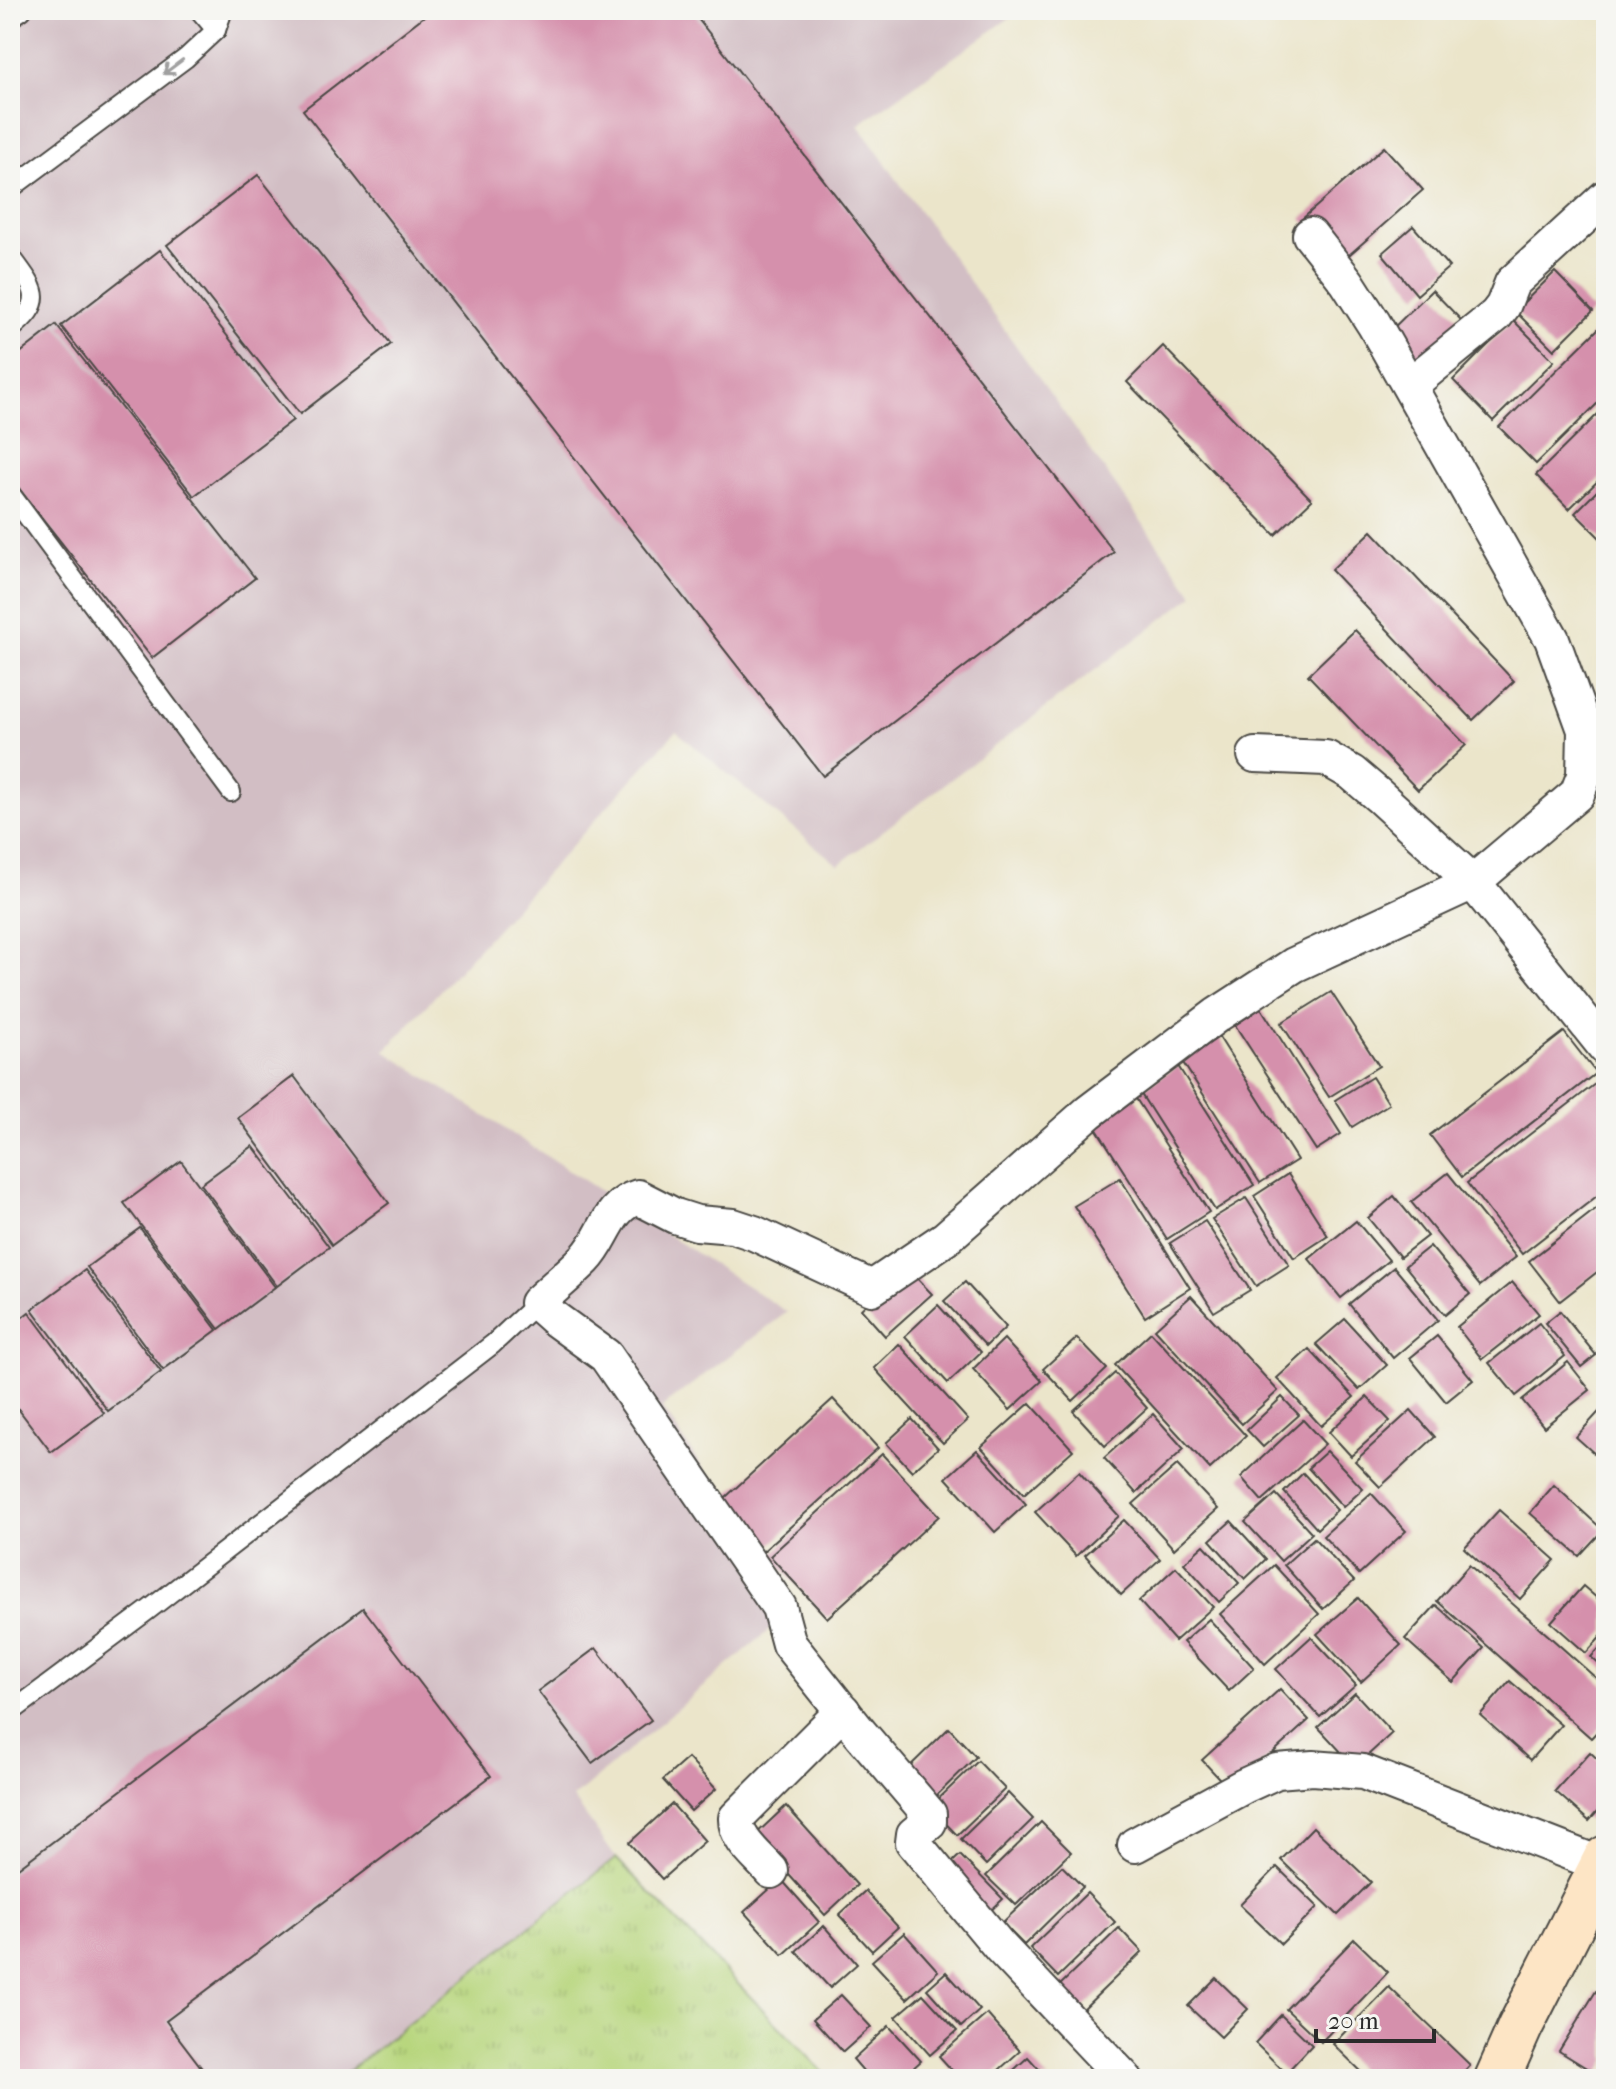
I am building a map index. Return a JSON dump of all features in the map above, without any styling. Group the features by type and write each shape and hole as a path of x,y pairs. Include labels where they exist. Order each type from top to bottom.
{"main road":[{"path":"1497,2079 1604,1861"}],"street":[{"path":"1410,385 1496,315 1512,283 1606,197"},
{"path":"1125,2079 1000,1947 913,1842 914,1834 929,1822 929,1814 789,1644 779,1607 606,1356 537,1303 587,1257 614,1211 627,1200 638,1197 675,1216 697,1223 733,1226 754,1233 872,1288 946,1238 1089,1112 1217,1015 1294,965 1473,882 1577,794 1584,776 1585,730 1552,639 1410,385 1347,282 1310,235"},
{"path":"1255,755 1326,758 1352,773 1473,882 1606,1048"},
{"path":"771,1871 744,1841 736,1828 736,1818 843,1711"},
{"path":"1135,1845 1277,1771 1313,1768 1363,1772 1604,1861"}],"lane":[{"path":"10,18 22,10"},
{"path":"199,10 216,30"},
{"path":"10,189 186,58 216,30 223,10"},
{"path":"10,255 32,286 35,300 29,315 10,330"},
{"path":"10,493 231,792"},
{"path":"10,1713 481,1353 537,1303"}],"shaded area":[{"path":"10,10 1021,10 858,125 1194,595 838,865 676,731 385,1051 787,1312 662,1407 795,1608 573,1798 616,1858 339,2079 10,2079"}],"green space":[{"path":"616,1858 830,2079 339,2079"}],"building":[{"path":"432,10 691,10 1114,552 823,776 303,110"},
{"path":"1384,147 1423,190 1341,262 1302,219"},
{"path":"258,175 391,344 300,414 167,245"},
{"path":"1413,226 1449,267 1417,295 1382,253"},
{"path":"160,250 293,420 194,496 61,326"},
{"path":"1555,272 1593,311 1554,350 1515,311"},
{"path":"1432,290 1462,321 1414,367 1384,337"},
{"path":"1513,320 1554,361 1493,421 1453,380"},
{"path":"56,325 255,578 152,658 10,477 10,361"},
{"path":"1599,328 1606,335 1606,395 1536,464 1499,427"},
{"path":"1163,346 1312,500 1275,535 1127,382"},
{"path":"1606,406 1606,473 1569,509 1536,475"},
{"path":"1606,482 1606,544 1575,513"},
{"path":"1372,531 1514,681 1473,720 1331,570"},
{"path":"1355,630 1466,745 1418,790 1308,675"},
{"path":"1331,992 1379,1066 1329,1097 1281,1023"},
{"path":"1261,1008 1341,1134 1316,1150 1235,1025"},
{"path":"1564,1032 1596,1073 1462,1177 1430,1135"},
{"path":"1219,1037 1297,1160 1260,1183 1182,1061"},
{"path":"1178,1066 1254,1185 1215,1210 1139,1091"},
{"path":"294,1076 389,1203 332,1245 238,1118"},
{"path":"1372,1077 1389,1104 1352,1127 1335,1100"},
{"path":"1600,1080 1606,1087 1606,1189 1522,1254 1467,1183"},
{"path":"1133,1094 1209,1212 1167,1239 1091,1120"},
{"path":"253,1146 329,1247 277,1286 201,1184"},
{"path":"181,1161 275,1287 219,1329 124,1203"},
{"path":"1448,1173 1516,1257 1480,1286 1411,1202"},
{"path":"1288,1174 1328,1236 1294,1258 1254,1196"},
{"path":"1120,1178 1190,1288 1145,1317 1074,1206"},
{"path":"1394,1196 1427,1236 1400,1257 1368,1218"},
{"path":"1246,1198 1289,1265 1256,1286 1212,1219"},
{"path":"1606,1201 1606,1265 1560,1301 1529,1261"},
{"path":"1205,1221 1250,1290 1214,1312 1170,1243"},
{"path":"1356,1221 1389,1260 1341,1298 1309,1259"},
{"path":"140,1228 217,1330 163,1370 87,1267"},
{"path":"1430,1246 1470,1294 1445,1315 1405,1266"},
{"path":"906,1267 932,1294 885,1336 861,1309"},
{"path":"1394,1267 1438,1320 1393,1358 1349,1304"},
{"path":"85,1270 161,1372 108,1411 32,1309"},
{"path":"965,1282 1006,1327 986,1346 944,1301"},
{"path":"1512,1282 1539,1314 1482,1359 1457,1327"},
{"path":"1191,1296 1278,1391 1242,1424 1155,1329"},
{"path":"938,1305 981,1352 948,1383 905,1336"},
{"path":"1560,1311 1596,1355 1581,1367 1545,1323"},
{"path":"29,1312 104,1413 51,1452 10,1398 10,1327"},
{"path":"1345,1319 1387,1365 1359,1390 1316,1344"},
{"path":"1539,1323 1565,1356 1516,1396 1489,1363"},
{"path":"1151,1332 1246,1436 1210,1469 1115,1365"},
{"path":"1437,1336 1473,1380 1446,1402 1410,1358"},
{"path":"1077,1338 1107,1369 1073,1401 1043,1369"},
{"path":"1004,1339 1042,1381 1010,1410 973,1369"},
{"path":"899,1344 968,1420 943,1443 874,1368"},
{"path":"1309,1349 1354,1397 1321,1426 1277,1378"},
{"path":"1568,1362 1590,1390 1544,1427 1522,1400"},
{"path":"1115,1373 1147,1408 1105,1446 1073,1411"},
{"path":"1282,1397 1299,1415 1263,1447 1247,1430"},
{"path":"1367,1397 1390,1421 1351,1456 1329,1432"},
{"path":"833,1399 878,1448 760,1554 716,1506"},
{"path":"1030,1403 1073,1450 1024,1494 981,1447"},
{"path":"1606,1404 1606,1464 1576,1437"},
{"path":"1411,1410 1435,1437 1380,1487 1355,1461"},
{"path":"1153,1414 1184,1449 1136,1493 1104,1458"},
{"path":"912,1419 938,1448 912,1471 886,1443"},
{"path":"1303,1420 1325,1444 1262,1501 1241,1477"},
{"path":"977,1450 1026,1504 995,1532 946,1478"},
{"path":"1327,1451 1363,1489 1343,1507 1308,1468"},
{"path":"882,1454 939,1516 827,1618 770,1556"},
{"path":"1177,1465 1218,1509 1174,1549 1133,1504"},
{"path":"1079,1472 1119,1516 1076,1556 1035,1512"},
{"path":"1303,1473 1337,1510 1317,1529 1284,1492"},
{"path":"1554,1485 1603,1530 1579,1556 1530,1513"},
{"path":"1371,1493 1406,1531 1359,1574 1323,1536"},
{"path":"1276,1494 1312,1533 1281,1561 1245,1522"},
{"path":"1499,1510 1555,1560 1520,1599 1464,1548"},
{"path":"1124,1520 1160,1559 1121,1595 1085,1555"},
{"path":"1231,1521 1266,1559 1245,1579 1210,1540"},
{"path":"1314,1538 1354,1581 1323,1609 1284,1565"},
{"path":"1204,1545 1239,1583 1219,1602 1184,1563"},
{"path":"1274,1565 1319,1614 1265,1664 1220,1614"},
{"path":"1469,1565 1606,1687 1606,1722 1591,1738 1437,1601"},
{"path":"1176,1567 1213,1607 1175,1641 1139,1601"},
{"path":"1583,1586 1606,1606 1606,1631 1586,1653 1551,1622"},
{"path":"1358,1598 1401,1645 1361,1682 1317,1634"},
{"path":"1436,1605 1484,1648 1453,1682 1405,1639"},
{"path":"363,1608 491,1776 166,2021 210,2079 10,2079 10,1874"},
{"path":"1209,1619 1254,1668 1229,1691 1183,1642"},
{"path":"1311,1637 1356,1685 1320,1717 1276,1669"},
{"path":"1606,1641 1606,1671 1591,1657"},
{"path":"596,1648 651,1720 592,1763 538,1691"},
{"path":"1510,1681 1561,1725 1530,1760 1480,1715"},
{"path":"1280,1689 1309,1720 1231,1791 1202,1760"},
{"path":"1355,1693 1392,1733 1355,1767 1318,1727"},
{"path":"949,1728 976,1757 931,1801 903,1773"},
{"path":"1590,1752 1606,1767 1606,1802 1589,1821 1555,1791"},
{"path":"688,1758 716,1789 691,1811 663,1780"},
{"path":"978,1761 1005,1789 957,1835 930,1807"},
{"path":"1008,1793 1033,1819 986,1865 961,1839"},
{"path":"672,1804 705,1841 662,1879 629,1843"},
{"path":"786,1806 857,1885 825,1915 754,1836"},
{"path":"1041,1822 1071,1852 1016,1905 986,1876"},
{"path":"1313,1827 1371,1882 1338,1915 1281,1860"},
{"path":"960,1855 1003,1899 986,1915 943,1871"},
{"path":"1062,1866 1083,1887 1024,1945 1002,1923"},
{"path":"1277,1867 1318,1907 1281,1944 1240,1905"},
{"path":"781,1879 819,1922 783,1955 744,1912"},
{"path":"865,1891 898,1927 872,1951 839,1915"},
{"path":"1087,1893 1115,1922 1058,1977 1030,1948"},
{"path":"824,1926 857,1964 830,1988 796,1951"},
{"path":"1119,1928 1142,1952 1079,2013 1056,1989"},
{"path":"904,1933 938,1971 907,1999 872,1961"},
{"path":"1354,1939 1388,1972 1321,2042 1286,2009"},
{"path":"946,1972 980,2010 961,2027 927,1989"},
{"path":"1216,1978 1248,2009 1221,2037 1188,2006"},
{"path":"1389,1987 1470,2065 1457,2079 1369,2079 1333,2044"},
{"path":"1596,1991 1606,1997 1606,2061 1598,2075 1559,2051"},
{"path":"923,1994 957,2031 930,2055 896,2017"},
{"path":"841,1995 871,2027 843,2052 813,2019"},
{"path":"987,2014 1020,2051 989,2079 960,2079 939,2056"},
{"path":"1281,2015 1312,2045 1286,2073 1255,2043"},
{"path":"889,2026 921,2061 901,2079 870,2079 853,2059"},
{"path":"1028,2057 1048,2079 1004,2079"}]}
